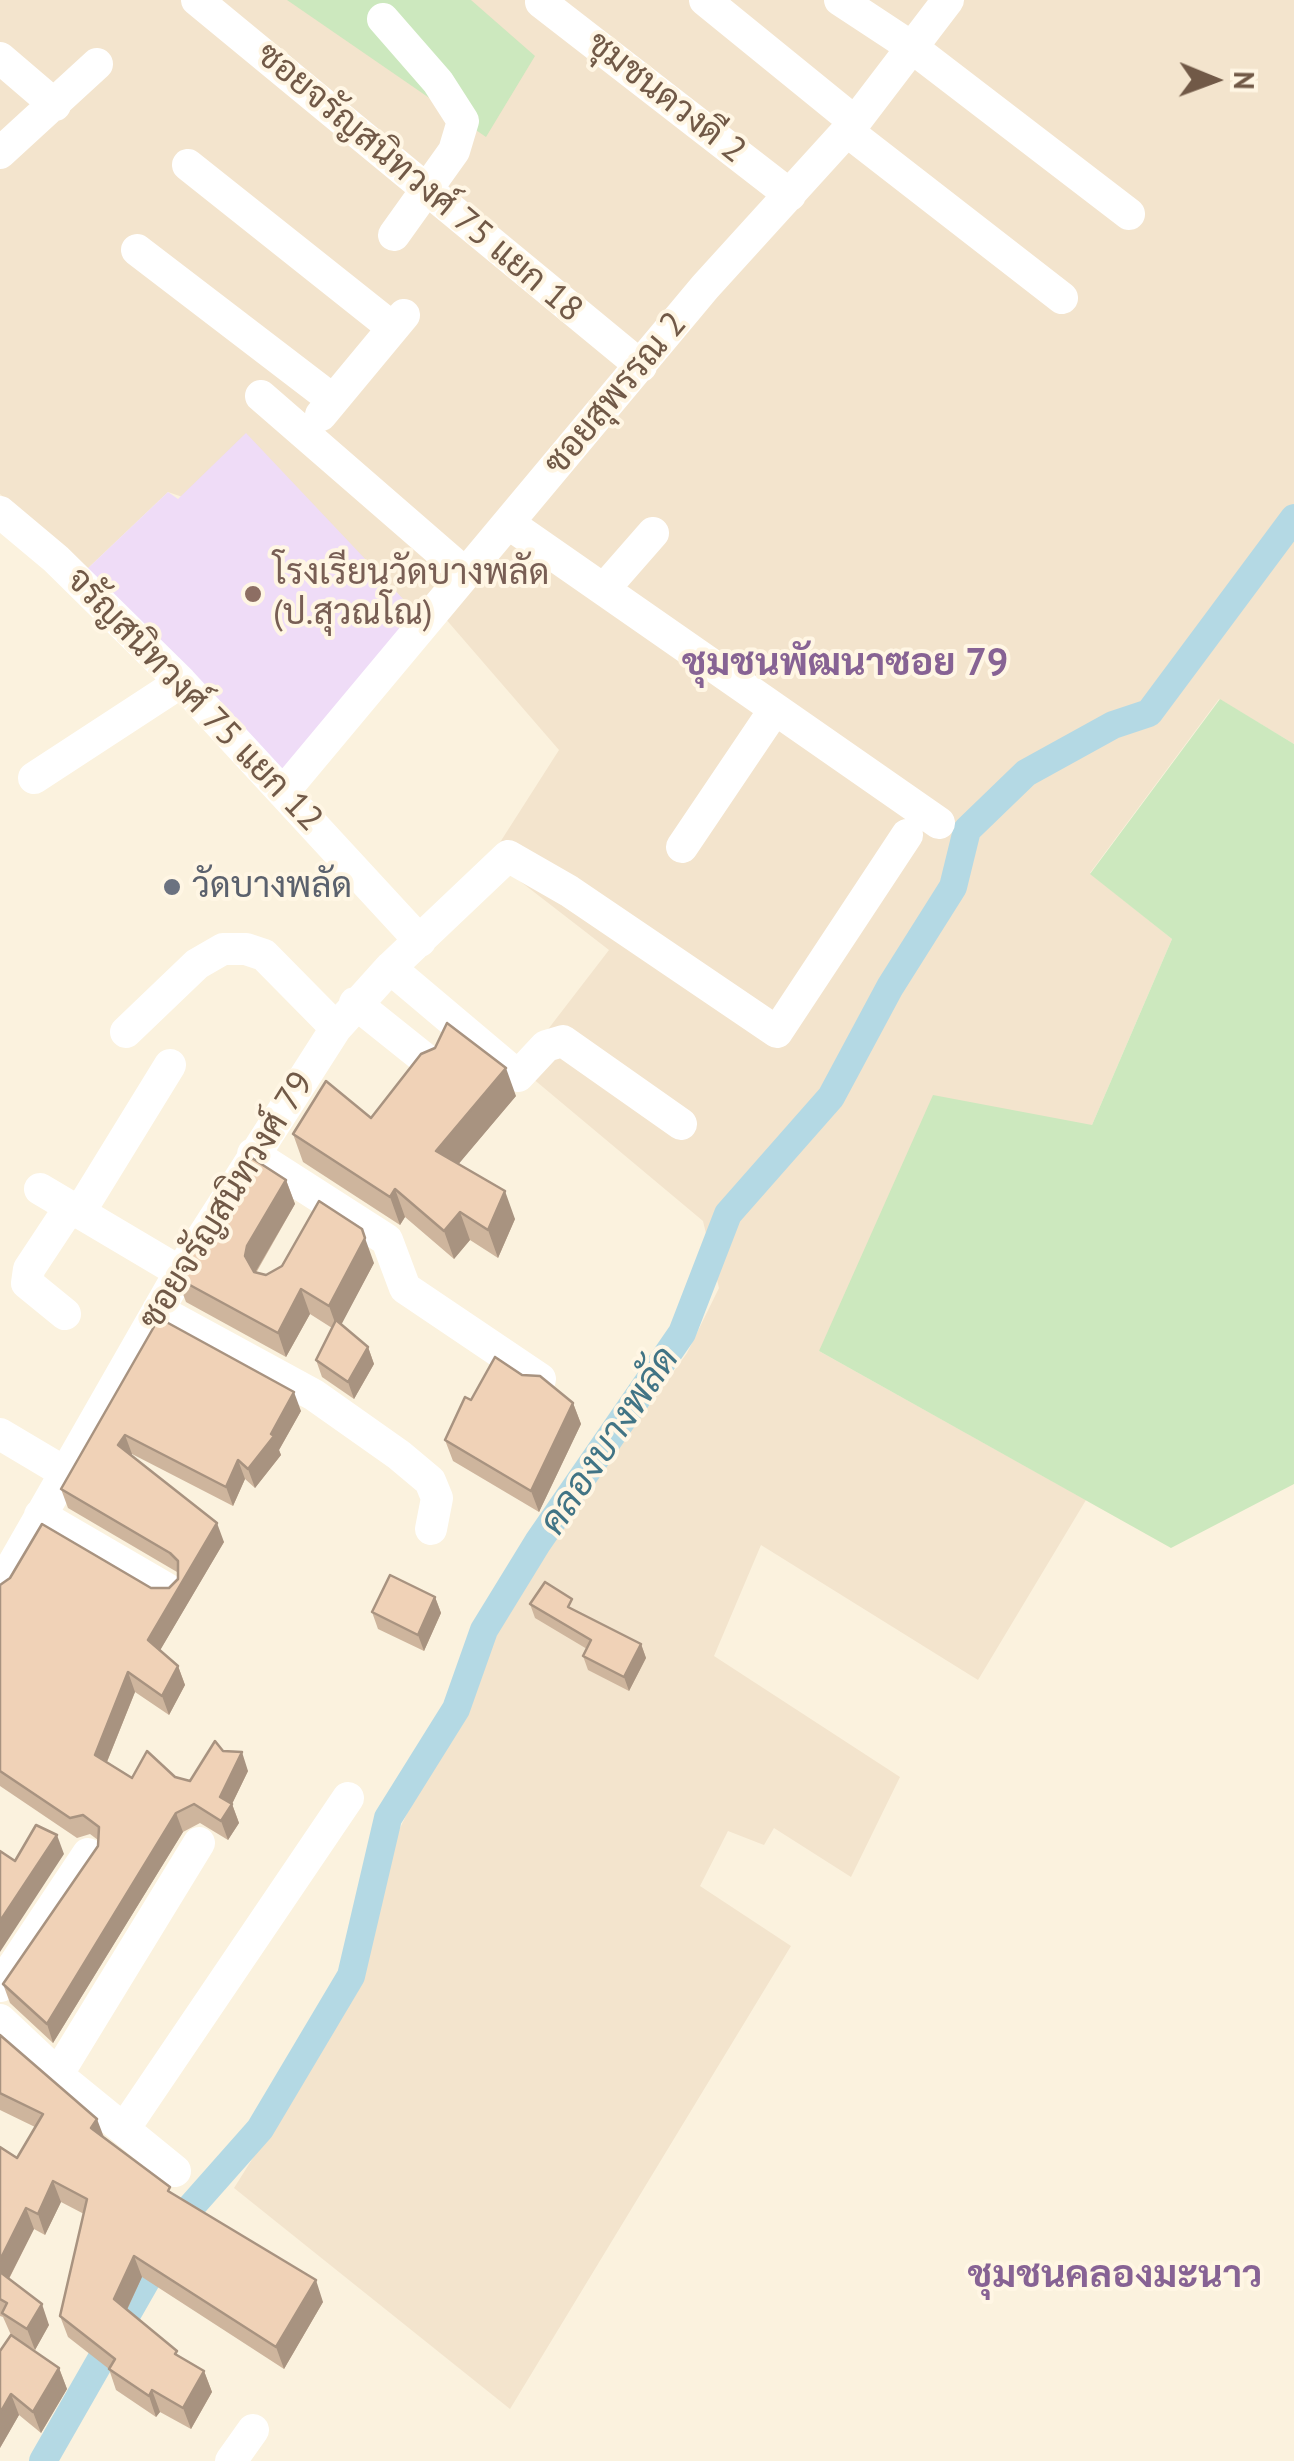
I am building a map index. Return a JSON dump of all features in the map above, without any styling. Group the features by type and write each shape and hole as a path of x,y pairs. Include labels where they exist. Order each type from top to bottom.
{"street":[{"name":"ซอยจรัญสนิทวงศ์ 75 แยก 18","path":"197,0 641,366"},
{"path":"705,0 851,127 1062,298"},
{"path":"840,0 910,46 1129,214"},
{"name":"ซอยสุพรรณ 2","path":"285,790 641,366 851,127 948,0"},
{"name":"ชุมชนดวงดี 2","path":"541,2 790,195"},
{"path":"384,19 438,82 462,120 462,135 427,193 394,235"},
{"path":"0,58 55,105"},
{"path":"0,154 97,64"},
{"path":"188,165 399,322 306,434"},
{"path":"137,250 334,400"},
{"path":"261,396 466,574"},
{"name":"จรัญสนิทวงศ์ 75 แยก 12","path":"0,512 56,559 181,682 285,790 420,941"},
{"path":"508,523 938,822"},
{"path":"604,589 653,533"},
{"path":"34,778 181,682"},
{"path":"682,847 775,708"},
{"name":"ซอยจรัญสนิทวงศ์ 79","path":"0,1585 180,1272 346,1016 390,968 508,856 569,891 776,1032 907,835"},
{"path":"126,1032 197,964 223,949 246,949 264,955 346,1016 430,1063"},
{"path":"390,968 518,1076 546,1046 563,1041 682,1124"},
{"path":"65,1314 28,1283 29,1270 74,1210 170,1065"},
{"path":"253,1154 387,1240 405,1288 540,1379"},
{"path":"40,1189 180,1272"},
{"path":"303,1230 322,1197"},
{"path":"158,1310 314,1395 399,1454 430,1482 437,1498 431,1529"},
{"path":"0,1434 64,1472"},
{"path":"40,1515 167,1589"},
{"path":"124,2129 348,1798"},
{"path":"54,2067 199,1843"},
{"path":"0,1986 88,1854"},
{"path":"0,2020 175,2171"},
{"path":"231,2461 253,2430"}],"shaded area":[{"path":"0,0 1294,0 1294,744 1219,699 1090,873 1172,939 1092,1125 819,1351 1086,1500 978,1680 761,1545 714,1656 900,1777 851,1877 774,1828 764,1845 728,1831 700,1886 791,1946 510,2409 234,2188 358,1991 397,1834 520,1585 687,1353 719,1288 703,1221 519,1067 609,950 490,858 559,750 444,617 421,618 366,561 168,492 85,571 0,494"},
{"name":"โรงเรียนวัดบางพลัด (ป.สุวณโณ)","path":"246,433 421,618 283,779 85,571 168,492 178,499"}],"green space":[{"path":"287,0 471,0 535,56 486,137"},
{"path":"1220,699 1294,744 1294,1484 1171,1548 819,1351 933,1095 1092,1125 1172,939 1090,874"}],"building":[{"path":"447,1023 506,1068 436,1151 505,1191 488,1230 460,1212 444,1231 395,1189 390,1197 293,1134 326,1081 371,1118 421,1054 435,1048"},
{"path":"252,1158 286,1180 247,1246 245,1256 254,1272 266,1275 282,1266 319,1201 362,1229 365,1238 329,1306 301,1289 278,1333 177,1278"},
{"path":"159,1318 294,1392 271,1434 274,1436 248,1469 238,1460 226,1487 125,1435 118,1445 217,1523 148,1640 178,1666 162,1696 128,1672 95,1755 132,1778 147,1751 175,1777 190,1781 215,1741 223,1751 242,1752 220,1797 232,1804 221,1821 194,1804 176,1813 47,2024 3,1984 98,1846 99,1827 83,1815 70,1818 0,1771 0,1585 10,1578 42,1524 151,1588 169,1588 178,1579 178,1561 170,1553 61,1489"},
{"path":"336,1320 368,1347 348,1382 316,1360"},
{"path":"495,1357 522,1375 540,1376 573,1403 531,1491 445,1440 465,1397 471,1400"},
{"path":"390,1575 435,1597 418,1635 372,1612"},
{"path":"545,1582 572,1599 568,1607 641,1644 624,1677 583,1656 591,1640 530,1604"},
{"path":"36,1825 57,1835 0,1921 0,1851 15,1861"},
{"path":"0,2035 97,2119 91,2128 170,2187 168,2191 316,2280 276,2347 134,2256 114,2299 177,2351 175,2354 204,2371 183,2408 152,2390 149,2396 109,2369 115,2359 60,2316 87,2199 53,2181 38,2214 26,2208 0,2260 0,2147 17,2158 43,2114 0,2093"},
{"path":"0,2272 42,2304 27,2329 2,2313 7,2303 0,2299"},
{"path":"11,2335 59,2368 33,2412 11,2394 0,2413 0,2351"}],"waterway":[{"name":"คลองบางพลัด","path":"43,2461 183,2216 260,2129 351,1976 388,1818 456,1709 484,1630 538,1542 682,1333 728,1214 831,1097 890,987 953,887 967,830 1026,773 1113,725 1149,713 1294,518"}],"place":[{"name":"โรงเรียนวัดบางพลัด (ป.สุวณโณ)","path":"253,594"},
{"name":"วัดบางพลัด","path":"172,887"}],"district":[{"name":"ชุมชนพัฒนาซอย 79","path":"845,664"},
{"name":"ชุมชนคลองมะนาว","path":"1115,2276"}]}
